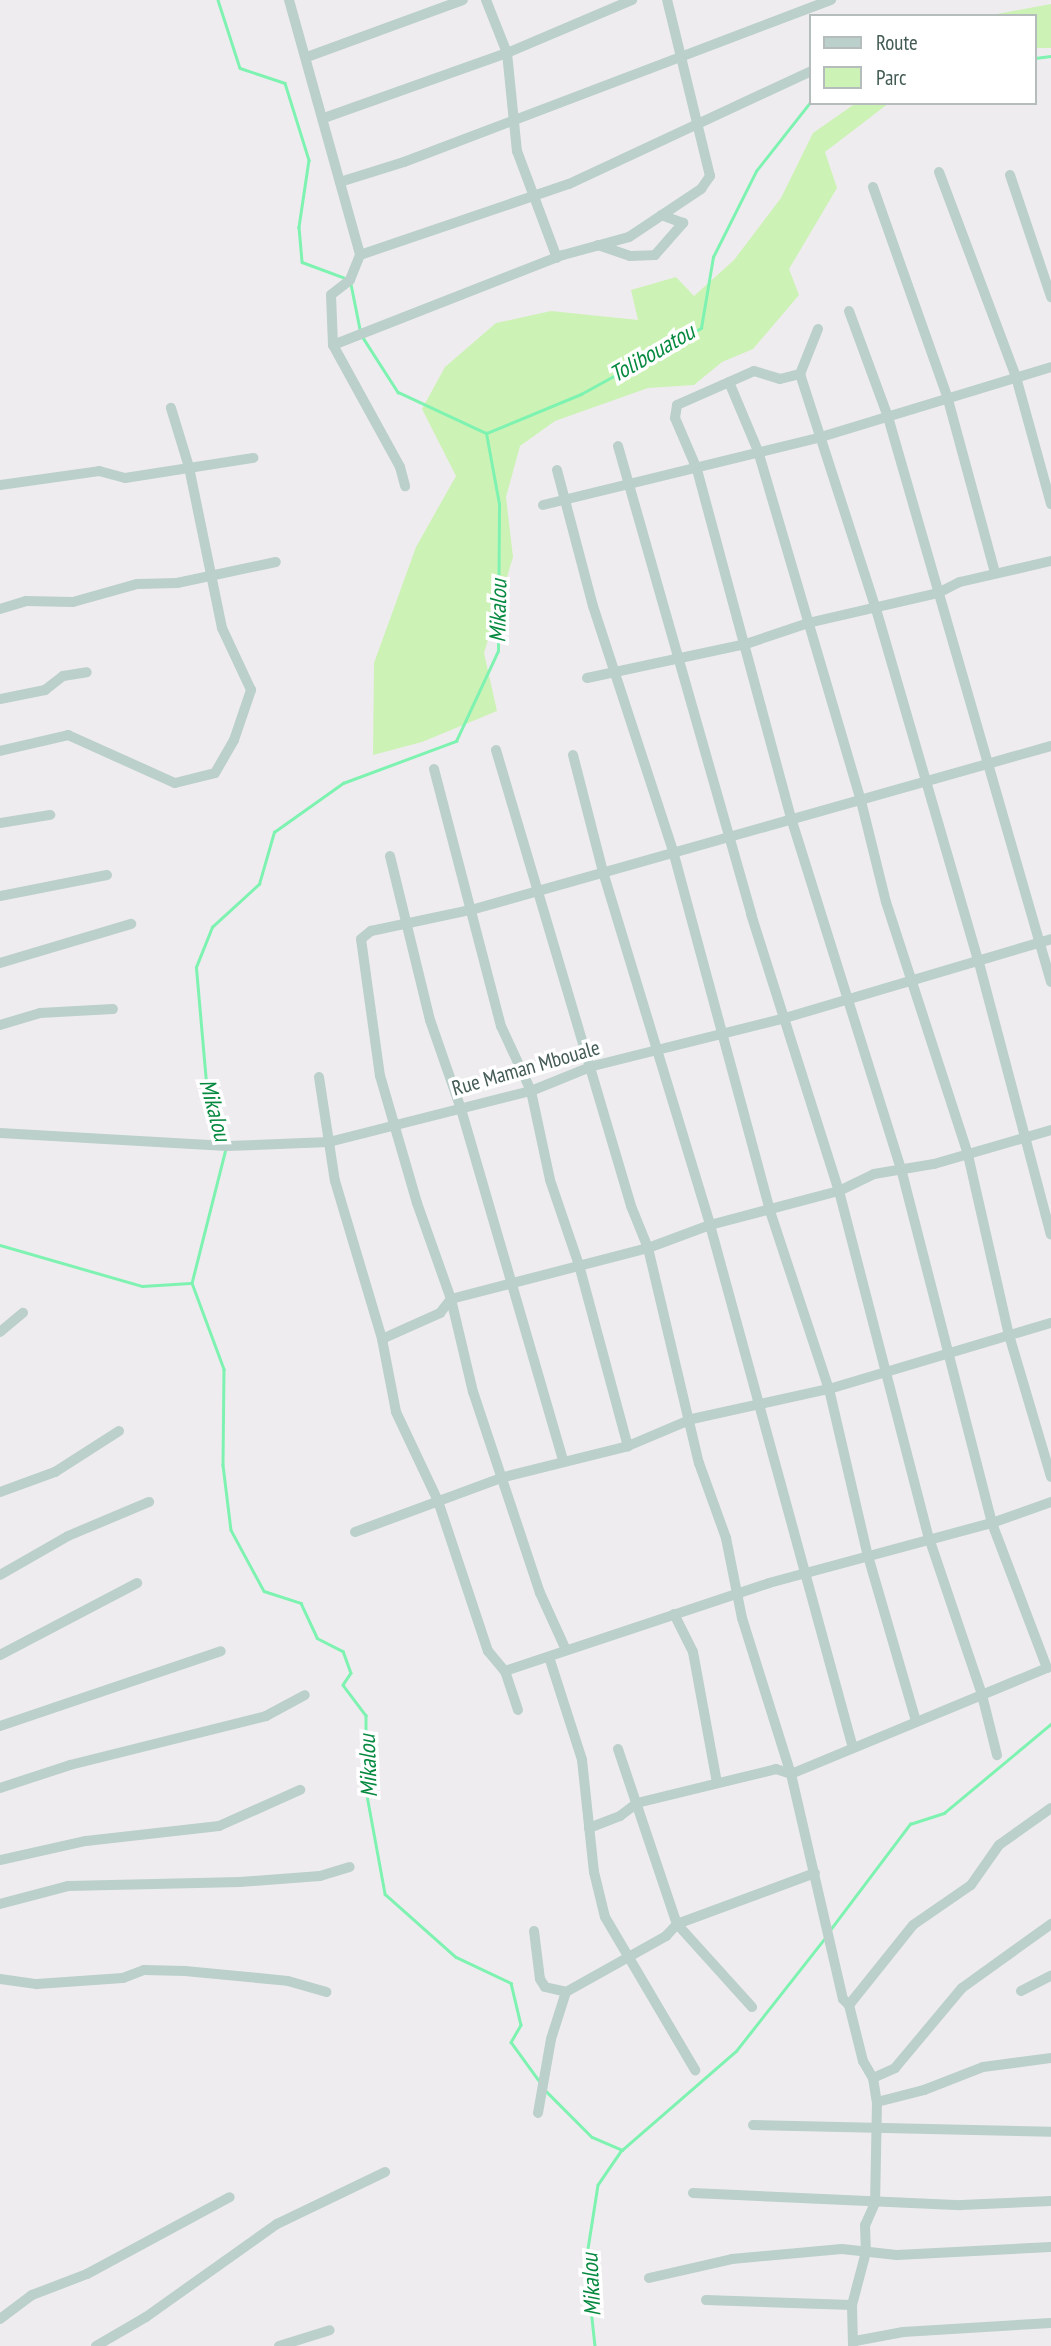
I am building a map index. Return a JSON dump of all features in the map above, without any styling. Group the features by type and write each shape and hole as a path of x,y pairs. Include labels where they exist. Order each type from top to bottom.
{"street":[{"path":"289,0 360,255 350,280 331,295 333,345 400,467 405,486"},
{"path":"307,57 464,0"},
{"path":"485,0 506,53 511,121 534,197 557,258"},
{"path":"324,118 506,53 632,0"},
{"path":"333,345 557,258 629,237 701,189 710,176 684,55 667,0"},
{"path":"340,182 511,121 831,0"},
{"path":"360,255 534,197 700,124 810,71"},
{"path":"939,172 1016,377 1051,504"},
{"path":"1010,175 1051,297"},
{"path":"873,187 947,396 995,572"},
{"path":"598,245 630,256 656,255 683,223 661,215"},
{"path":"849,311 888,418 990,762 1051,982"},
{"path":"818,329 800,374 876,609 925,785 978,959 1051,1235"},
{"path":"543,505 758,450 821,437 888,418 947,396 1051,367"},
{"path":"589,1828 620,1816 637,1803 776,1769 791,1774 1042,1672 1049,1658 1009,1575 992,1523 901,1169 791,818 746,644 721,571 696,467 675,409 754,371 780,379 800,374"},
{"path":"729,382 758,450 860,797 886,902 913,978 968,1155 1009,1335 1051,1477"},
{"path":"0,751 68,735 175,783 215,773 234,740 251,690 222,628 189,467 171,408"},
{"path":"618,446 729,835 839,1191 929,1538 982,1695 997,1755"},
{"path":"0,485 99,471 125,478 253,458"},
{"path":"557,470 616,672 673,850 769,1208 828,1389 868,1556 916,1721"},
{"path":"587,678 746,644 808,624 938,593 960,582 995,572 1051,561"},
{"path":"0,609 26,601 74,602 137,584 213,575 276,562"},
{"path":"0,699 45,690 63,676 87,672"},
{"path":"566,1650 540,1593 504,1477 473,1392 451,1299 417,1203 380,1076 361,939 371,931 471,910 860,797 925,785 990,762 1051,746"},
{"path":"496,750 593,1066 631,1206 649,1248 692,1419 699,1463 726,1538 736,1593 791,1774 843,1999 849,2005 863,2061 873,2078 877,2102 875,2203 865,2225 866,2252 852,2305 854,2344 903,2332 1051,2323"},
{"path":"573,755 603,872 656,1054 710,1225 853,1748"},
{"path":"434,769 501,1027 531,1091 550,1180 579,1265 628,1446"},
{"path":"0,823 50,815"},
{"path":"390,856 409,924 430,1020 461,1109 563,1460"},
{"path":"0,896 107,875"},
{"path":"0,963 131,924"},
{"name":"Rue Maman Mbouale","path":"0,1133 227,1146 329,1142 396,1126 426,1114 461,1109 531,1091 593,1066 656,1054 1051,939"},
{"path":"0,1025 40,1013 113,1009"},
{"path":"319,1077 335,1181 382,1339 396,1412 438,1501 488,1651 505,1671 518,1710"},
{"path":"382,1339 440,1313 451,1299 649,1248 710,1225 839,1191 874,1174 968,1155 1051,1130"},
{"path":"0,1332 23,1313"},
{"path":"355,1532 504,1477 563,1460 628,1446 692,1419 828,1389 1051,1324"},
{"path":"0,1492 55,1472 119,1431"},
{"path":"0,1576 68,1536 149,1502"},
{"path":"505,1671 736,1593 929,1538 992,1523 1051,1502"},
{"path":"0,1655 137,1583"},
{"path":"674,1614 693,1652 717,1783"},
{"path":"0,1726 221,1651"},
{"path":"549,1657 582,1760 589,1828 605,1917 695,2070"},
{"path":"0,1788 59,1768 266,1716 305,1695"},
{"path":"618,1749 677,1924 752,2007"},
{"path":"0,1860 86,1841 219,1826 300,1790"},
{"path":"849,2005 913,1925 971,1885 999,1845 1051,1808"},
{"path":"0,1904 68,1886 240,1882 320,1876 350,1867"},
{"path":"538,2113 551,2039 566,1992 666,1936 677,1924 815,1873"},
{"path":"873,2078 895,2068 962,1988 1051,1924"},
{"path":"534,1931 540,1979 545,1987 566,1992"},
{"path":"0,1979 37,1984 123,1978 144,1970 185,1971 288,1981 326,1992"},
{"path":"1021,1991 1051,1976"},
{"path":"877,2102 923,2090 983,2067 1051,2059"},
{"path":"753,2125 1051,2132"},
{"path":"96,2346 146,2317 278,2224 385,2172"},
{"path":"693,2193 875,2203 1051,2201"},
{"path":"0,2319 32,2295 87,2274 230,2197"},
{"path":"649,2278 732,2259 842,2249 866,2252 1051,2247"},
{"path":"706,2300 852,2305"},
{"path":"279,2346 330,2330"}],"green space":[{"path":"1051,4 1051,48 1037,48 1037,14 997,14"},
{"path":"853,105 886,105 825,152 837,188 789,269 799,295 753,349 722,362 694,385 648,388 555,421 520,446 506,497 513,557 484,653 497,711 422,742 373,755 374,663 416,547 456,476 422,409 445,367 496,323 551,311 638,320 631,290 676,277 694,296 734,260 781,198 813,133"}],"waterway":[{"name":"Mikalou","path":"218,0 240,68 285,83 309,160 299,227 302,262 345,278"},
{"name":"Tolibouatou","path":"1037,58 1051,56"},
{"name":"Tolibouatou","path":"487,433 581,394 701,328 713,257 756,171 810,102"},
{"name":"Mikalou","path":"351,284 360,329"},
{"name":"Mikalou","path":"362,336 398,392 486,433"},
{"name":"Mikalou","path":"226,1143 207,1094 196,967 212,927 259,884 274,832 343,783 456,741 498,651 499,504 486,433"},
{"name":"Mikalou","path":"226,1149 192,1283 224,1369 223,1465 231,1530 264,1591 301,1603 317,1638 343,1651 351,1673 343,1685 366,1715 366,1790 385,1894 456,1957 511,1983 521,2025 511,2042 540,2082"},
{"path":"0,1245 142,1286 190,1283"},
{"path":"830,1930 910,1824 944,1813 1051,1724"},
{"path":"622,2150 736,2051 824,1939"},
{"name":"Mikalou","path":"545,2090 592,2137 622,2150 598,2185 586,2262 595,2346"}]}
